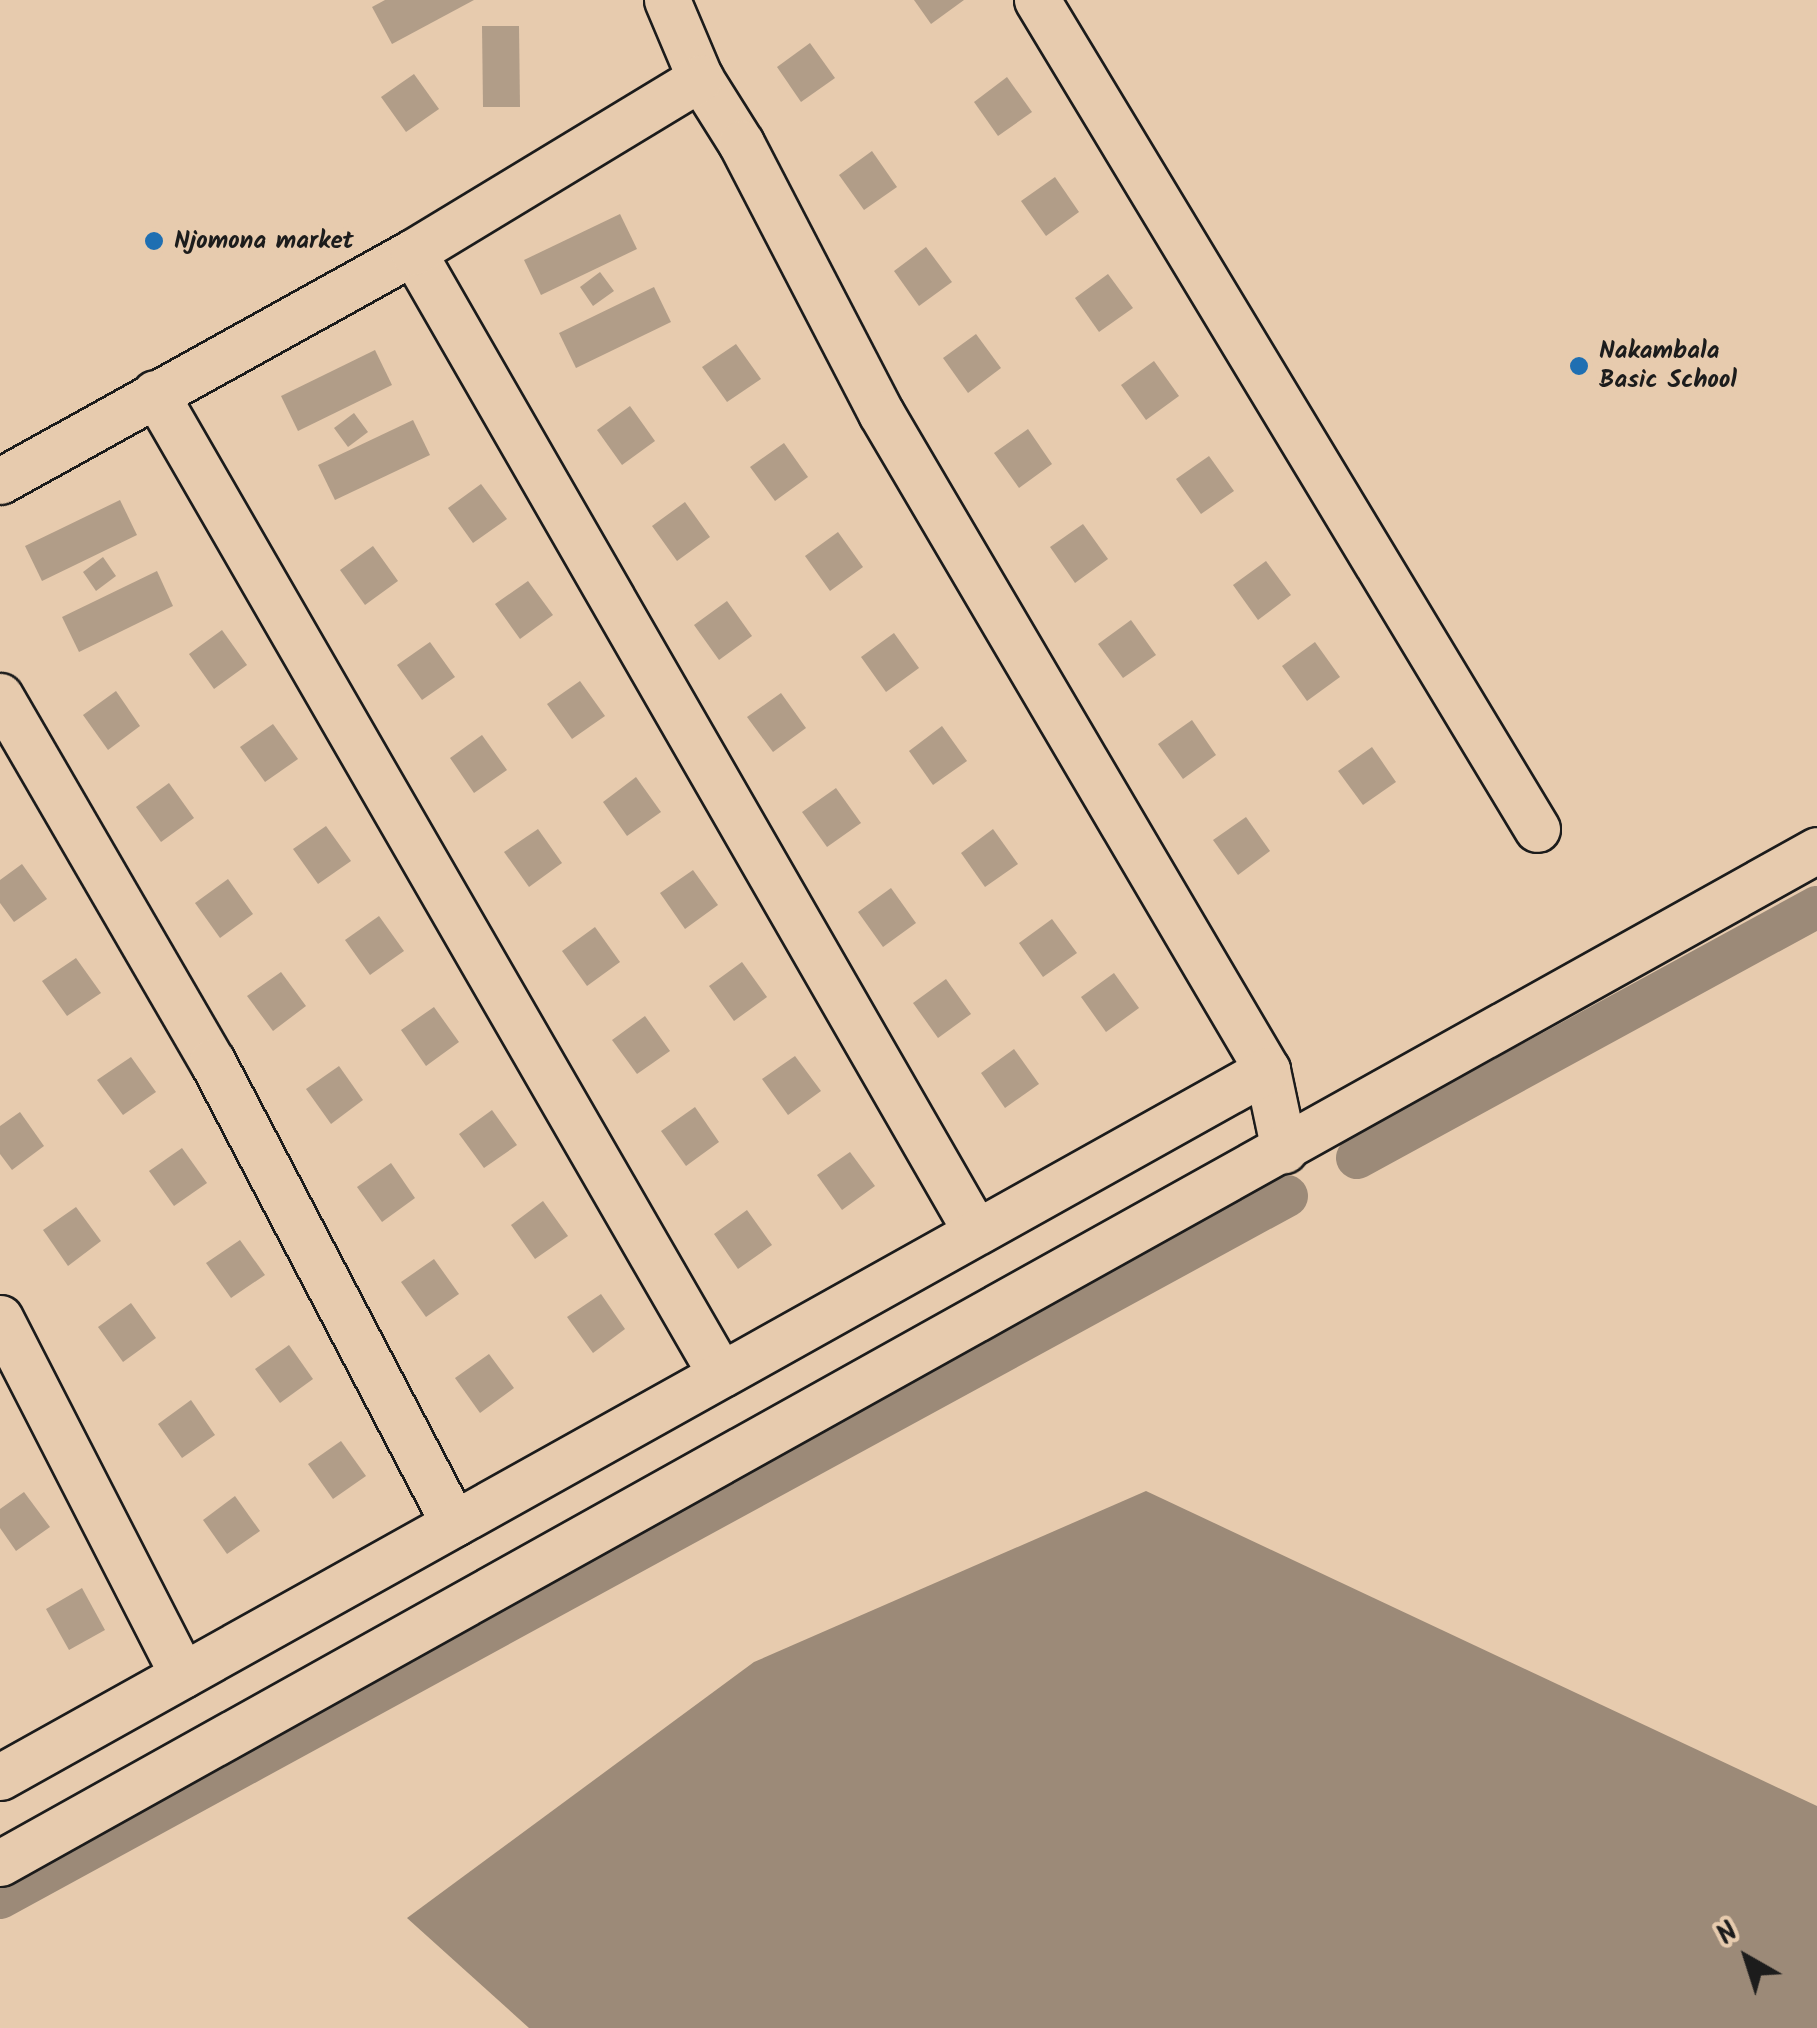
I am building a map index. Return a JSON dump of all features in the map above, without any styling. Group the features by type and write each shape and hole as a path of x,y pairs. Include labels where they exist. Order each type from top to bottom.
{"lane":[{"path":"667,0 700,78 881,413 1267,1070 1284,1150"},
{"path":"1037,0 1537,829"},
{"path":"0,481 413,252 700,78"},
{"path":"413,252 976,1232"},
{"path":"155,393 722,1375"},
{"path":"0,696 212,1061 454,1524"},
{"path":"0,1863 1817,850"},
{"path":"0,1777 1267,1070"},
{"path":"0,1318 183,1675"}],"shaded area":[{"path":"1146,1491 1817,1806 1817,2028 529,2028 407,1918 754,1662"}],"building":[{"path":"385,0 474,0 392,44 372,7"},
{"path":"914,0 964,0 931,24"},
{"path":"482,26 519,26 520,107 483,107"},
{"path":"810,43 835,78 801,102 777,67"},
{"path":"414,74 439,109 406,132 381,97"},
{"path":"1007,77 1032,112 998,136 974,102"},
{"path":"872,151 897,187 864,210 839,175"},
{"path":"1055,177 1079,212 1046,236 1021,201"},
{"path":"620,214 637,249 541,295 524,260"},
{"path":"926,247 952,282 919,306 894,271"},
{"path":"600,272 614,291 593,306 580,287"},
{"path":"1108,274 1133,308 1099,332 1075,298"},
{"path":"654,287 671,322 576,368 559,333"},
{"path":"976,334 1001,368 968,393 943,358"},
{"path":"736,344 761,379 727,402 702,367"},
{"path":"375,350 392,385 298,431 281,396"},
{"path":"1154,361 1179,396 1146,420 1121,385"},
{"path":"630,406 655,441 622,465 597,430"},
{"path":"354,413 368,432 348,447 334,428"},
{"path":"413,420 430,455 335,500 318,465"},
{"path":"1028,429 1052,464 1019,488 994,453"},
{"path":"784,443 808,477 775,501 750,467"},
{"path":"1209,456 1234,491 1201,514 1176,479"},
{"path":"481,484 507,519 473,543 448,508"},
{"path":"120,500 137,535 42,581 25,546"},
{"path":"685,502 710,537 677,561 652,526"},
{"path":"1083,524 1108,559 1075,583 1050,547"},
{"path":"838,532 863,567 830,591 805,556"},
{"path":"373,546 398,581 365,605 340,570"},
{"path":"103,557 116,576 96,591 83,572"},
{"path":"1266,561 1291,595 1258,620 1233,585"},
{"path":"157,571 173,606 79,652 62,617"},
{"path":"528,581 553,615 520,639 495,604"},
{"path":"727,601 752,636 719,660 694,625"},
{"path":"1131,620 1156,655 1123,678 1098,644"},
{"path":"222,630 247,665 214,689 189,654"},
{"path":"894,633 919,668 886,692 861,657"},
{"path":"430,642 455,677 422,700 397,665"},
{"path":"1315,642 1340,677 1307,701 1282,666"},
{"path":"580,681 605,716 572,739 547,704"},
{"path":"116,691 140,726 108,750 83,715"},
{"path":"781,693 806,728 773,752 747,717"},
{"path":"1192,720 1216,755 1183,779 1158,744"},
{"path":"273,724 298,759 265,782 240,747"},
{"path":"942,726 967,761 933,785 909,751"},
{"path":"482,735 507,770 474,793 450,758"},
{"path":"1372,747 1396,782 1363,805 1338,771"},
{"path":"636,777 661,812 627,836 603,802"},
{"path":"169,783 194,818 161,842 136,807"},
{"path":"836,788 861,823 827,847 802,812"},
{"path":"1246,817 1270,851 1238,875 1213,840"},
{"path":"326,826 351,861 318,884 293,849"},
{"path":"538,829 562,863 529,887 504,852"},
{"path":"993,829 1018,864 985,887 961,853"},
{"path":"22,864 47,899 14,922 0,903 0,880"},
{"path":"693,870 718,905 685,929 660,893"},
{"path":"228,879 253,914 220,938 195,903"},
{"path":"891,888 916,923 883,947 858,912"},
{"path":"379,916 404,951 370,975 345,940"},
{"path":"1052,919 1077,953 1043,977 1019,943"},
{"path":"595,927 620,962 587,986 562,951"},
{"path":"76,958 101,993 67,1016 42,981"},
{"path":"742,962 767,997 734,1021 709,986"},
{"path":"281,972 306,1006 273,1031 247,996"},
{"path":"1114,973 1139,1008 1106,1032 1081,997"},
{"path":"946,979 971,1014 938,1038 913,1003"},
{"path":"434,1007 459,1042 426,1066 401,1030"},
{"path":"645,1016 670,1051 637,1074 612,1040"},
{"path":"1014,1049 1039,1084 1005,1108 981,1073"},
{"path":"795,1056 821,1091 788,1115 762,1079"},
{"path":"131,1057 156,1092 123,1115 97,1080"},
{"path":"339,1066 363,1100 331,1124 306,1089"},
{"path":"695,1107 719,1142 686,1166 661,1131"},
{"path":"492,1110 517,1145 484,1168 459,1134"},
{"path":"20,1112 44,1146 12,1170 0,1154 0,1126"},
{"path":"182,1148 207,1183 174,1206 149,1171"},
{"path":"850,1152 875,1186 842,1210 817,1175"},
{"path":"391,1163 415,1198 382,1222 357,1187"},
{"path":"543,1201 568,1236 535,1259 511,1225"},
{"path":"76,1207 101,1241 68,1266 43,1230"},
{"path":"747,1210 772,1245 738,1269 714,1234"},
{"path":"240,1240 265,1275 231,1298 206,1263"},
{"path":"434,1259 459,1294 426,1317 401,1282"},
{"path":"601,1294 625,1329 593,1353 567,1317"},
{"path":"131,1303 156,1338 123,1362 98,1327"},
{"path":"289,1345 313,1379 280,1403 255,1369"},
{"path":"489,1354 514,1388 480,1413 455,1378"},
{"path":"191,1400 215,1435 182,1458 158,1424"},
{"path":"341,1441 366,1476 333,1499 308,1464"},
{"path":"24,1492 50,1527 16,1551 0,1528 0,1509"},
{"path":"235,1496 260,1531 227,1554 203,1520"},
{"path":"82,1588 105,1630 69,1650 46,1609"}],"waterway":[{"path":"1357,1158 1817,907"},
{"path":"0,1898 1287,1196"}],"place":[{"name":"Njomona market","path":"154,241"},
{"name":"Nakambala Basic School","path":"1579,366"}]}
